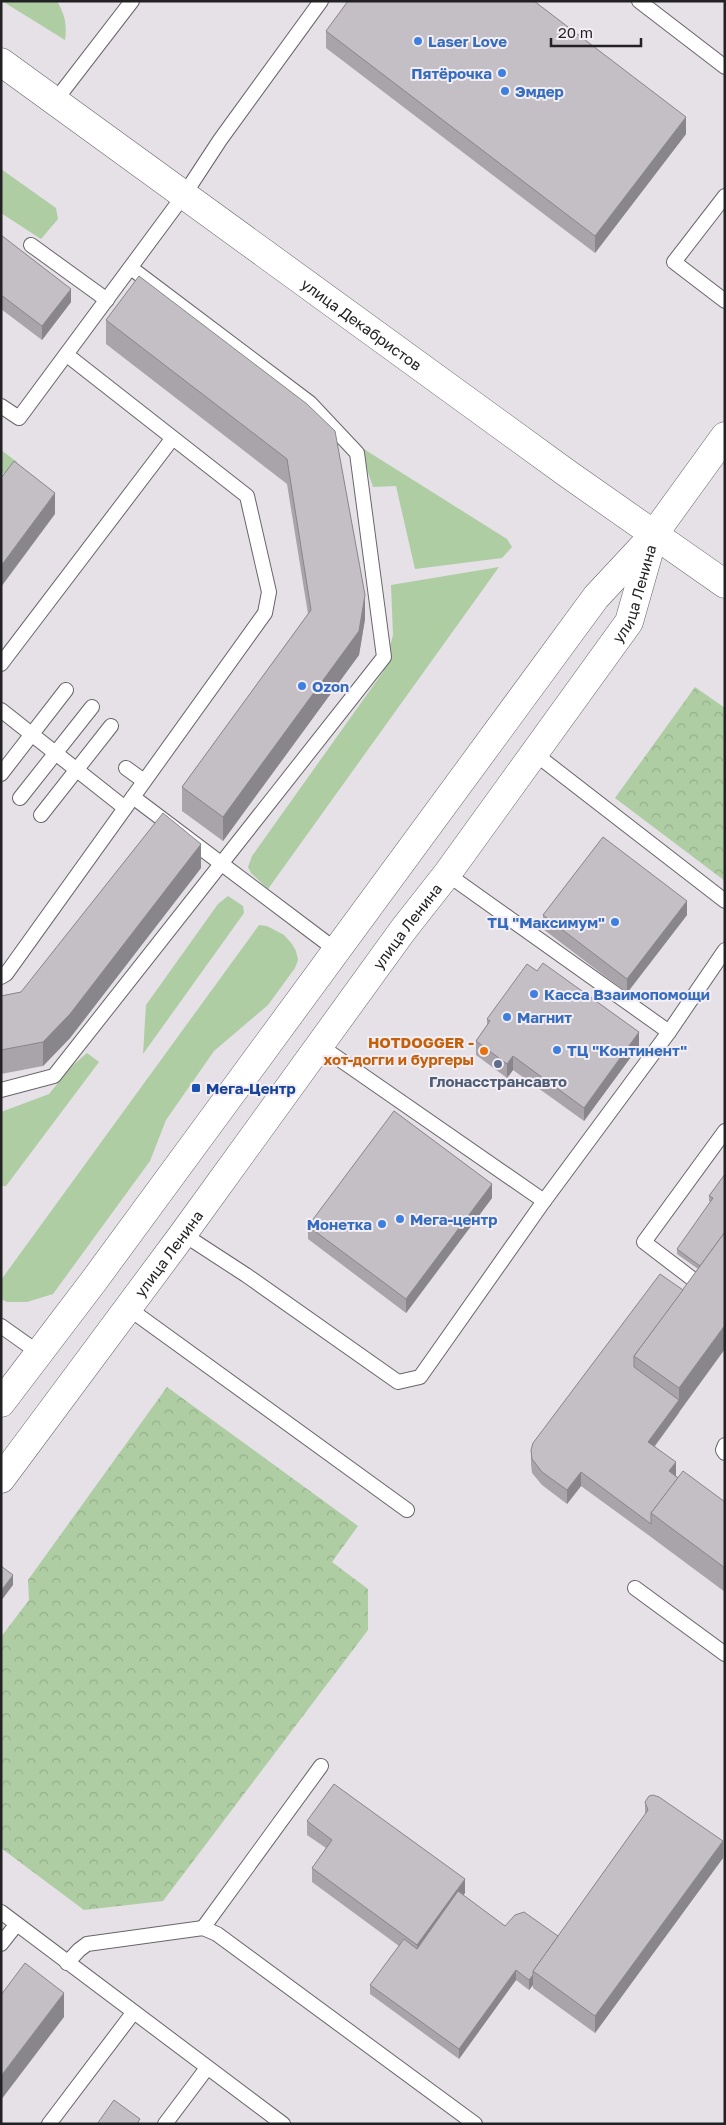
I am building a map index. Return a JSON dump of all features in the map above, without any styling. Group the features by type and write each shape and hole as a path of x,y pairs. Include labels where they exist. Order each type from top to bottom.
{"main road":[{"name":"улица Декабристов","path":"1,62 725,584"},
{"path":"654,534 725,436"},
{"name":"улица Ленина","path":"1,1479 448,874 629,622 654,534"},
{"name":"улица Ленина","path":"1,1403 93,1282 596,597 654,534"},
{"path":"93,1282 128,1308"}],"lane":[{"path":"55,101 132,1"},
{"path":"1,406 19,418 184,195 220,140 320,1"},
{"path":"639,1 725,67"},
{"path":"725,196 674,262 725,301"},
{"path":"31,245 107,300"},
{"path":"1,1090 54,1076 384,657 357,453 310,403 131,268"},
{"path":"1,977 6,974 265,613 269,592 247,496 67,355"},
{"path":"1,664 172,438"},
{"path":"1,774 66,690"},
{"path":"20,798 92,707"},
{"path":"1,710 77,770 221,863 336,950"},
{"path":"41,815 111,726"},
{"path":"534,752 725,901"},
{"path":"126,768 144,781"},
{"path":"448,874 669,1032"},
{"path":"183,1234 246,1275 398,1382 420,1377 544,1201 669,1032 725,950"},
{"path":"320,1045 544,1201"},
{"path":"703,1286 644,1242 725,1131"},
{"path":"128,1308 408,1510"},
{"path":"1,1326 39,1353"},
{"path":"725,1445 723,1450 725,1453"},
{"path":"635,1588 725,1654"},
{"path":"203,1928 321,1766"},
{"path":"1,1912 206,2068 283,2124"},
{"path":"1,1944 16,1925"},
{"path":"68,1964 79,1950 87,1944 203,1928 217,1934 475,2124"},
{"path":"49,2124 133,2013"},
{"path":"165,2124 206,2068"}],"green space":[{"path":"2,1 57,1 65,20 65,40"},
{"path":"1,169 56,208 58,219 41,239 1,213"},
{"path":"359,446 507,539 512,547 502,558 415,569 396,486 373,487"},
{"path":"1,450 17,462 13,469 1,474"},
{"path":"499,567 268,889 251,873 248,867 252,856 383,672 393,635 391,585"},
{"path":"695,687 725,708 725,881 615,798"},
{"path":"228,896 243,906 244,913 143,1054 146,1005 218,904"},
{"path":"259,925 267,926 284,935 292,944 298,960 295,968 268,1005 214,1051 166,1120 150,1161 53,1294 27,1302 7,1302 1,1299 1,1280"},
{"path":"87,1053 99,1062 6,1186 1,1186 1,1112 49,1094 71,1067"},
{"path":"167,1387 358,1526 332,1562 368,1589 368,1630 163,1901 84,1910 1,1848 1,1637 29,1600 28,1580"}],"building":[{"name":"Эмдер","path":"348,1 534,1 686,117 595,236 326,31"},
{"path":"1,235 71,289 42,326 1,295"},
{"path":"139,276 307,404 335,431 365,595 359,631 223,817 182,787 311,610 287,459 106,320"},
{"path":"14,461 55,493 1,566 1,478"},
{"path":"163,813 201,844 70,1014 43,1042 1,1050 1,996 21,992"},
{"name":"ТЦ \"Максимум\"","path":"603,837 687,901 627,979 543,915"},
{"name":"ТЦ \"Континент\"","path":"543,963 639,1032 584,1108 513,1056 507,1064 476,1041 490,1021 487,1019 527,964 537,971"},
{"name":"Мега-центр","path":"394,1111 492,1184 406,1299 308,1226"},
{"path":"725,1174 725,1232 700,1266 677,1249 713,1198 709,1196"},
{"path":"725,1232 725,1325 679,1388 634,1356"},
{"path":"660,1274 683,1290 634,1356 634,1367 679,1400 648,1442 676,1462 669,1471 678,1478 651,1513 651,1524 581,1472 567,1490 542,1472 532,1459 531,1450 533,1443"},
{"path":"683,1471 725,1502 725,1568 651,1513"},
{"path":"1,1566 13,1575 1,1591"},
{"path":"334,1784 465,1879 417,1945 312,1868 332,1840 307,1821"},
{"path":"649,1796 659,1797 723,1841 595,2016 533,1971 648,1810 645,1802"},
{"path":"458,1891 505,1926 515,1915 524,1912 558,1936 533,1971 533,1975 529,1980 516,1970 459,2049 370,1985 404,1939 417,1949"},
{"path":"25,1963 64,1993 1,2076 1,1995"},
{"path":"114,2100 140,2119 137,2124 97,2124"}],"place":[{"name":"Laser Love","path":"418,41"},
{"name":"Пятёрочка","path":"502,73"},
{"name":"Эмдер","path":"505,91"},
{"name":"Ozon","path":"302,686"},
{"name":"ТЦ \"Максимум\"","path":"615,922"},
{"name":"Касса Взаимопомощи","path":"534,994"},
{"name":"Магнит","path":"507,1017"},
{"name":"ТЦ \"Континент\"","path":"557,1050"},
{"name":"HOTDOGGER - хот-догги и бургеры","path":"484,1051"},
{"name":"Глонасстрансавто","path":"498,1064"},
{"name":"Мега-Центр","path":"196,1088"},
{"name":"Мега-центр","path":"400,1219"},
{"name":"Монетка","path":"382,1224"}]}
